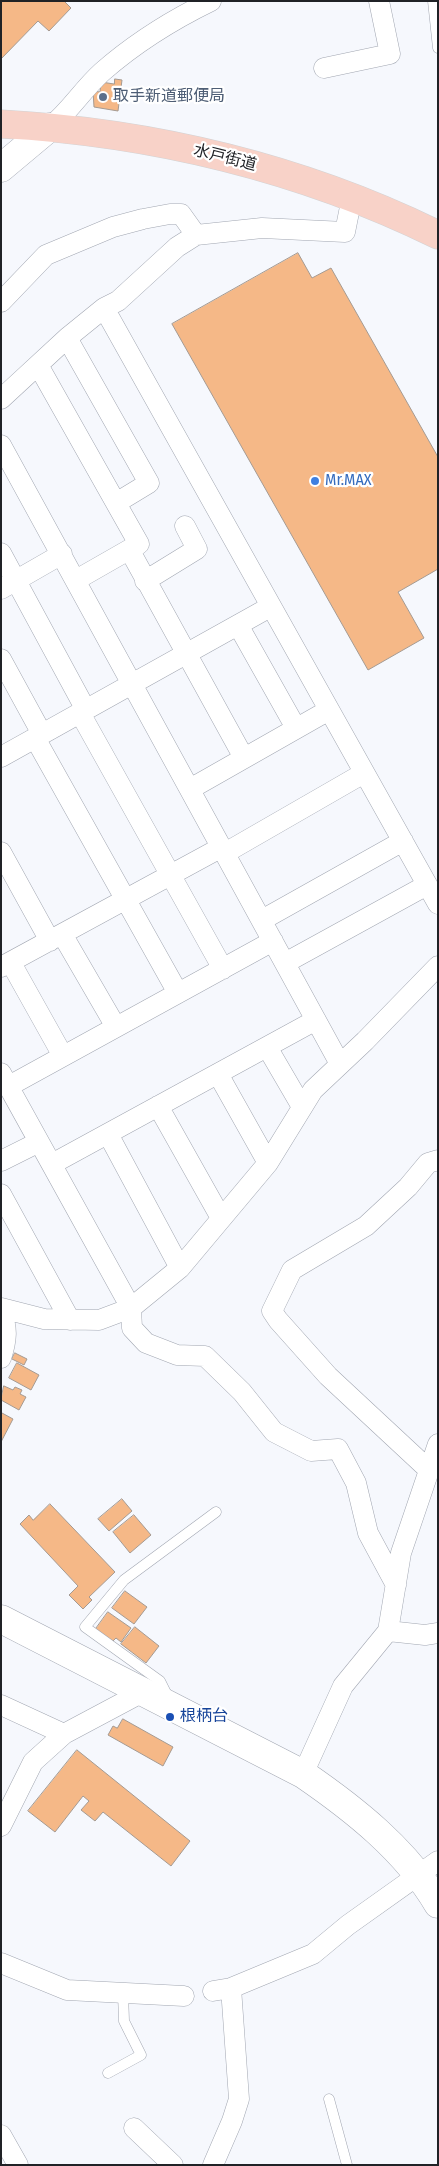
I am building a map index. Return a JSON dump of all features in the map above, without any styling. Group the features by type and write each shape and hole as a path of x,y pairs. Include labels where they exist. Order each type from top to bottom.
{"main road":[{"name":"水戸街道","path":"1,124 50,126 178,146 288,174 352,197 438,235"}],"street":[{"path":"1,168 66,114 79,94 103,71 161,27 211,1"},
{"path":"324,68 390,54 379,1"},
{"path":"1,399 67,338 104,308 118,301 178,247 196,235 262,228 345,232 352,197"},
{"path":"1,302 46,255 113,227 152,217 181,214 196,235"},
{"path":"104,308 438,904"},
{"path":"67,338 148,483 116,503"},
{"path":"38,365 139,544 130,551 76,580"},
{"path":"1,445 340,1064"},
{"path":"146,581 197,549 185,526"},
{"path":"130,551 244,758"},
{"path":"1,553 9,584 83,711 170,875 223,968"},
{"path":"9,584 62,554"},
{"path":"1,757 270,607"},
{"path":"238,625 296,728"},
{"path":"1,659 39,736 178,993"},
{"path":"190,788 329,710"},
{"path":"63,1056 4,964 170,875 224,850 364,773"},
{"path":"262,920 403,841"},
{"path":"1,852 116,1027"},
{"path":"285,963 427,885"},
{"path":"273,941 63,1056 5,1079 131,1308 132,1328 146,1343 177,1354 205,1356 242,1392 274,1432 311,1451 338,1449 356,1482 368,1534 396,1585"},
{"path":"1,1309 44,1319 99,1320 131,1308 180,1268 268,1163 313,1090 365,1041 438,966"},
{"path":"52,1164 316,1020"},
{"path":"267,1047 302,1108"},
{"path":"218,1074 268,1163"},
{"path":"158,1106 221,1218"},
{"path":"108,1134 180,1268"},
{"path":"1,1161 39,1142"},
{"path":"429,1470 328,1376 272,1311 292,1270 366,1226 408,1187 428,1163 438,1160"},
{"path":"1,1194 70,1320"},
{"path":"1,1309 7,1327 6,1344 1,1358"},
{"path":"303,1774 343,1686 388,1631 401,1553 438,1444"},
{"path":"1,1619 141,1693 303,1774 348,1805 384,1838 427,1868 438,1904"},
{"path":"388,1631 425,1635 438,1633"},
{"path":"1,1826 33,1762 64,1734 141,1693"},
{"path":"1,1705 64,1734"},
{"path":"213,2165 232,2121 238,2099 222,1990 314,1954 348,1925 427,1868"},
{"path":"1,1963 66,1990 184,1996"},
{"path":"134,2128 173,2165"},
{"path":"1,2135 18,2165"}],"lane":[{"path":"432,1 438,48"},
{"path":"173,1709 160,1681 85,1626 124,1580 216,1512"},
{"path":"108,2073 141,2055 124,2021 122,1993"},
{"path":"329,2099 347,2165"}],"building":[{"path":"1,1 64,1 71,8 49,31 38,21 1,59"},
{"path":"115,79 122,80 118,111 94,107 93,91 100,92 101,82 114,84"},
{"path":"298,253 312,278 331,268 438,457 438,569 398,592 424,638 368,670 172,324"},
{"path":"15,1353 27,1359 24,1365 12,1359"},
{"path":"17,1363 39,1375 31,1390 9,1378"},
{"path":"4,1386 13,1390 15,1387 22,1390 20,1394 26,1397 19,1410 1,1400"},
{"path":"1,1413 13,1419 1,1442"},
{"path":"122,1499 132,1511 109,1531 98,1519"},
{"path":"50,1504 115,1572 89,1597 92,1600 83,1609 69,1595 78,1586 20,1524 29,1515 33,1520"},
{"path":"134,1515 151,1535 130,1553 113,1532"},
{"path":"125,1591 147,1607 134,1624 112,1608"},
{"path":"108,1612 131,1628 121,1642 116,1638 112,1642 95,1630"},
{"path":"135,1627 159,1646 146,1663 121,1644"},
{"path":"123,1719 173,1747 163,1766 108,1735 113,1726 117,1728"},
{"path":"77,1750 190,1841 171,1866 103,1812 95,1821 81,1810 89,1801 83,1796 55,1832 28,1811"}],"place":[{"name":"取手新道郵便局","path":"103,97"},
{"name":"Mr.MAX","path":"315,481"},
{"name":"根柄台","path":"170,1717"}]}
